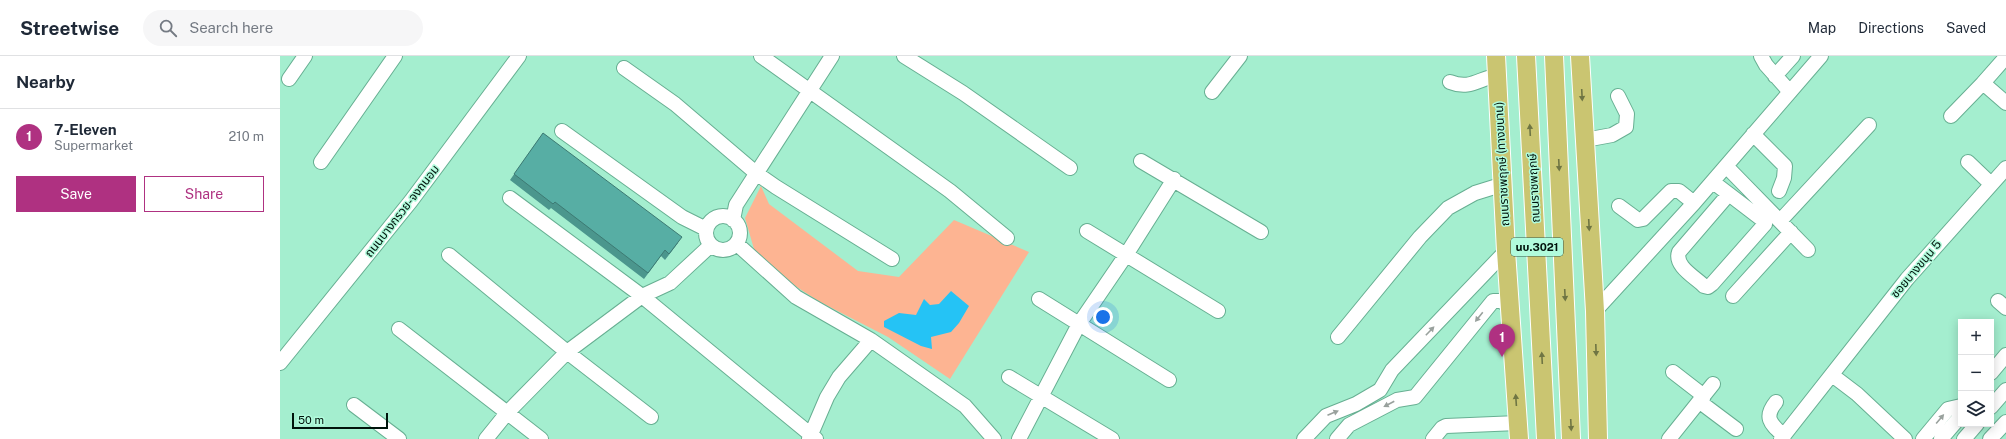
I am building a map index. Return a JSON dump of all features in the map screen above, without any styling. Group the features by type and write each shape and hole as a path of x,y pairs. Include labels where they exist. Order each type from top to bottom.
{"main road":[{"name":"ถนนราชพฤกษ์ (ทางขนาน)","path":"1496,56 1504,184 1506,251 1518,431"},
{"name":"ถนนราชพฤกษ์","path":"1526,56 1546,439"},
{"name":"นบ.3021","path":"1554,56 1571,439"},
{"path":"1580,56 1595,311 1598,439"}],"street":[{"path":"288,79 304,56"},
{"path":"321,162 395,56"},
{"name":"ถนนบางกรวย-จงถนอม","path":"280,363 411,201 519,56"},
{"path":"761,56 950,191 1007,238"},
{"path":"733,220 736,205 832,56"},
{"path":"904,56 963,93 1070,168"},
{"path":"1212,92 1240,56"},
{"path":"1761,56 1775,76 1790,92"},
{"path":"1775,76 1793,56"},
{"path":"1595,311 1713,182 1821,56"},
{"path":"1952,116 2006,57"},
{"path":"624,68 675,104 756,173 892,259"},
{"path":"1450,82 1458,85 1473,85 1485,78 1498,75"},
{"path":"1983,83 2006,103"},
{"path":"1585,140 1612,135 1626,127 1628,114 1618,96"},
{"path":"1780,221 1869,125"},
{"path":"562,131 682,217 706,229"},
{"path":"1753,134 1785,166 1784,178 1779,191"},
{"path":"1141,160 1261,232"},
{"path":"1968,162 1991,184"},
{"path":"1726,166 1808,250"},
{"name":"ซอยบางขนุน 5","path":"1783,438 1907,279 2006,168"},
{"path":"1019,439 1079,324 1126,255 1174,179"},
{"path":"1713,182 1728,195 1764,221 1765,224 1708,287 1704,286 1678,263 1677,257 1679,252 1728,195"},
{"path":"1338,337 1420,237 1448,208 1475,192 1504,184"},
{"path":"1619,206 1638,220 1643,219 1671,192 1679,192 1694,203"},
{"path":"510,198 642,296 812,438 827,397 839,376 871,340"},
{"path":"723,216 733,220 737,224 740,234 737,244 732,248 721,250 711,245 707,240 706,229 709,224 718,217 723,216"},
{"path":"1087,230 1218,311"},
{"path":"1733,296 1791,232"},
{"path":"737,244 796,297 871,340 965,406 994,439"},
{"path":"486,439 507,413 567,352 642,296 670,283 711,245"},
{"path":"1304,439 1326,416 1356,404 1380,390 1392,370 1506,251"},
{"path":"449,255 567,352 651,417"},
{"path":"1039,299 1169,380"},
{"path":"1337,439 1349,425 1397,400 1415,397 1492,301 1500,301 1510,305"},
{"path":"399,329 541,439"},
{"path":"1994,369 2006,355"},
{"path":"1673,372 1736,429"},
{"path":"1832,375 1857,394 1905,439"},
{"path":"1009,377 1112,439"},
{"path":"1669,439 1713,384"},
{"path":"1994,404 2006,390"},
{"path":"1776,402 1770,410 1770,424 1783,438"},
{"path":"354,405 399,439"},
{"path":"1923,439 1948,409 1958,407"},
{"path":"1941,439 1958,419"},
{"path":"1990,439 2006,422"},
{"path":"1433,439 1442,428 1446,426 1518,431"},
{"path":"1964,439 1974,427"}],"shaded area":[{"path":"761,186 769,204 858,271 899,277 954,220 1029,252 950,379 888,337 820,302 775,273 756,256 745,218"}],"water":[{"path":"951,291 969,306 959,323 951,332 931,337 932,349 921,346 884,327 884,321 899,313 916,315 924,299 930,305 939,304"}],"building":[{"path":"543,133 682,237 669,254 665,250 648,273 555,202 553,204 514,174"}],"place":[{"name":"7-Eleven","path":"1502,357"}]}
